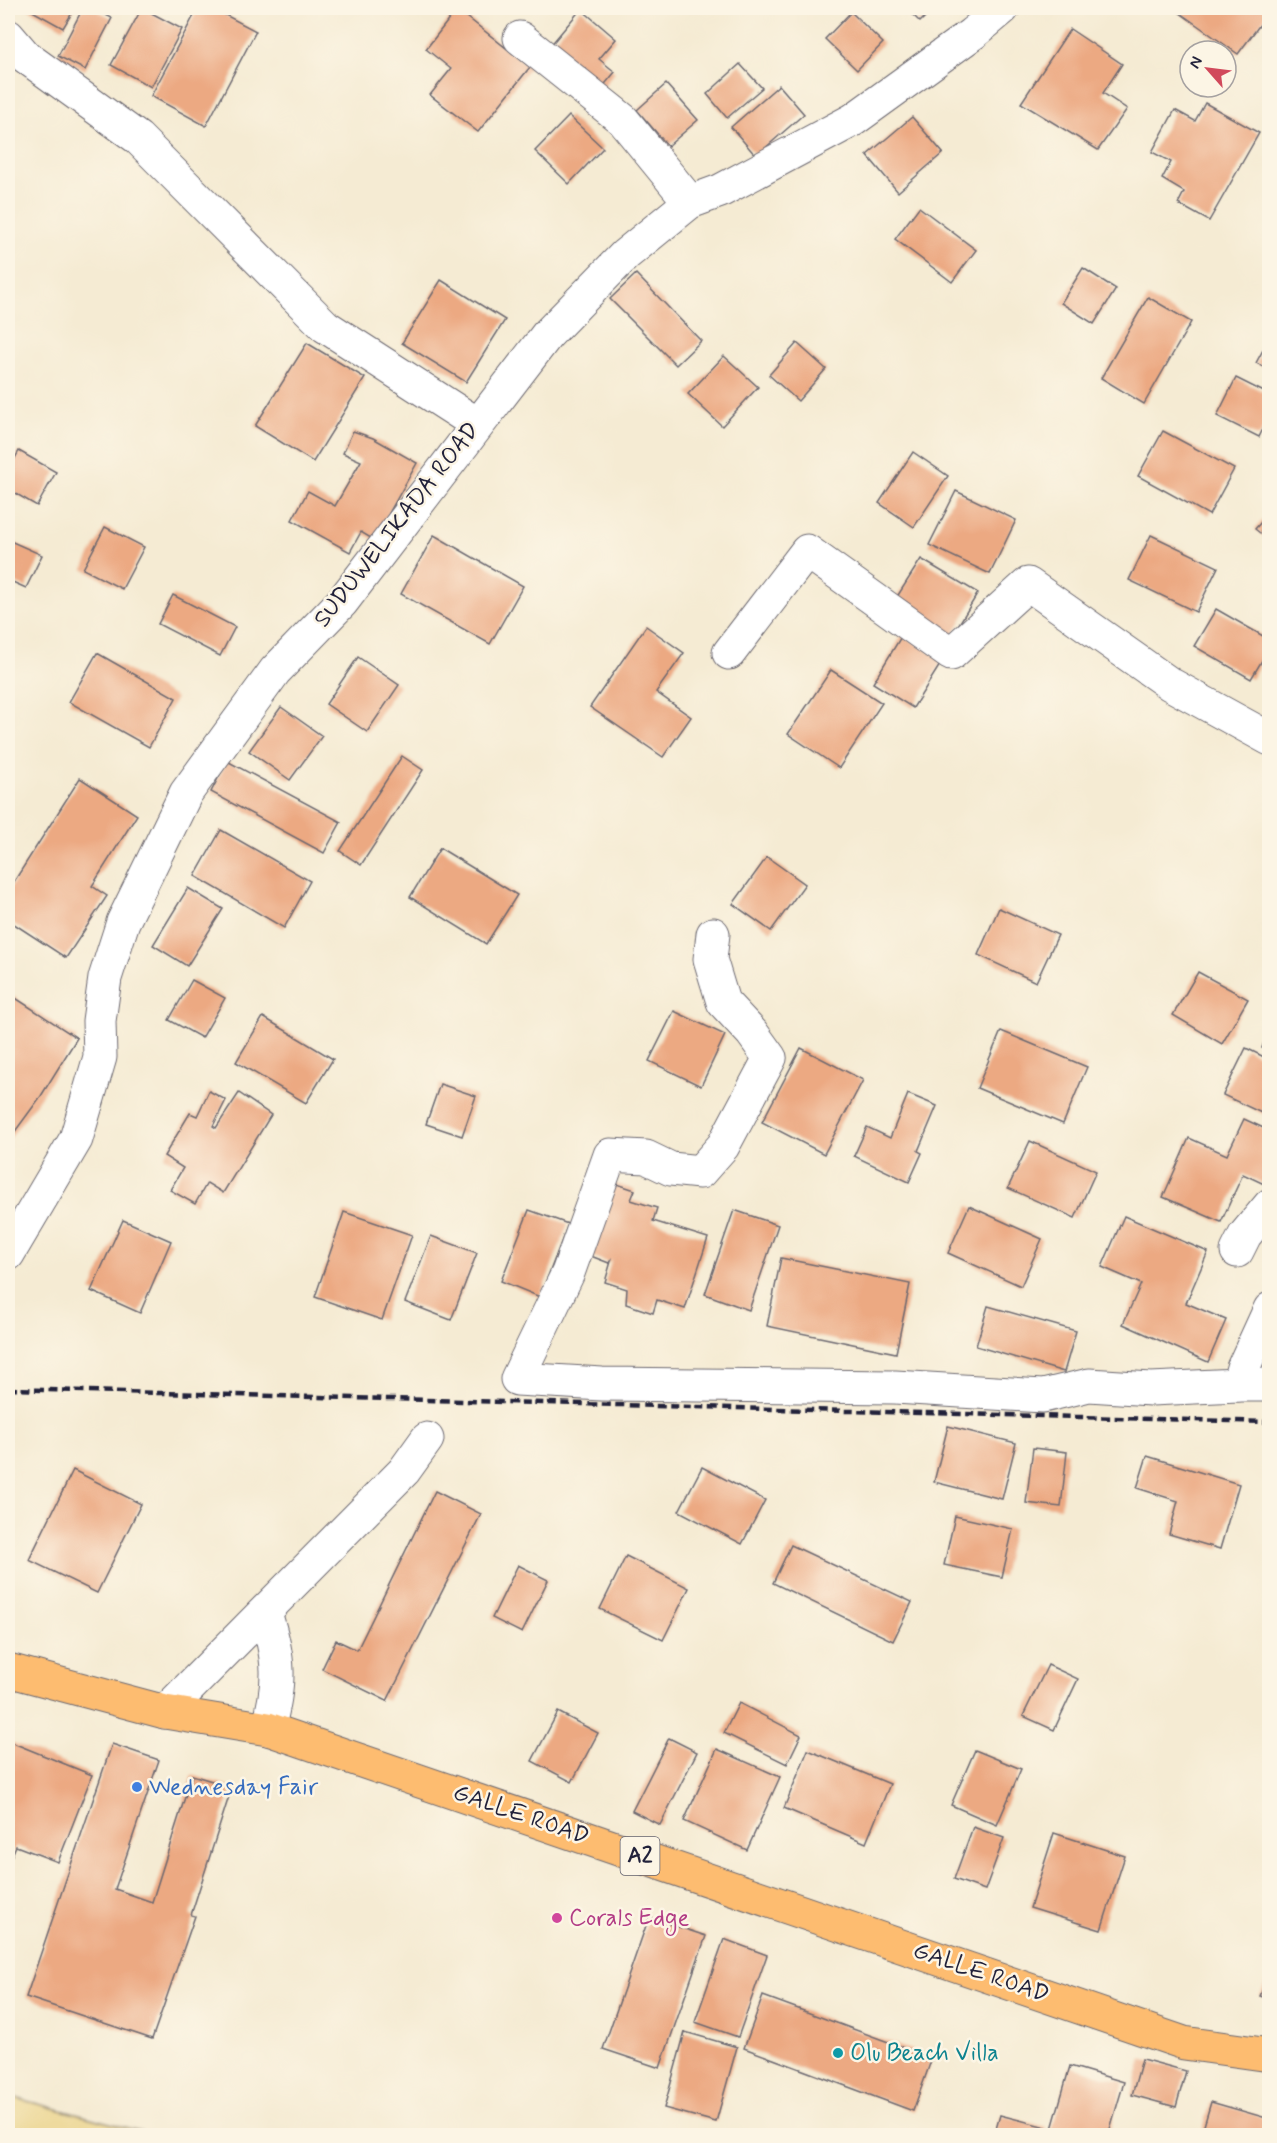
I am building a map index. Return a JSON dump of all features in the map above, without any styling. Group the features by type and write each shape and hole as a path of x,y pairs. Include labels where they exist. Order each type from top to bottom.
{"highway":[{"name":"GALLE ROAD","path":"8,1670 165,1712 268,1729 1184,2043 1269,2055"}],"street":[{"name":"SUDUWELIKADA ROAD","path":"8,1254 76,1138 100,1057 99,1021 103,989 123,922 186,793 275,671 342,602 477,424 563,318 625,255 690,202 720,191 853,120 972,34 1003,8"},
{"path":"8,36 26,57 138,138 325,326 477,424"},
{"path":"520,38 623,120 690,202"},
{"path":"729,653 807,551 951,654 1028,584 1170,684 1269,739"},
{"path":"713,934 710,959 723,1002 752,1033 770,1058 723,1146 700,1172 671,1169 646,1157 610,1155 568,1273 517,1379 602,1384 895,1387 1043,1396 1089,1385 1151,1389 1254,1385"},
{"path":"1237,1251 1245,1235 1269,1205"},
{"path":"1254,1385 1243,1368 1269,1309"},
{"path":"165,1712 404,1471 427,1439"},
{"path":"265,1613 277,1650 278,1682 278,1693 268,1729"}],"sand":[{"path":"8,2096 155,2135 8,2135"}],"building":[{"path":"27,8 75,8 63,28"},
{"path":"83,8 92,8 112,18 85,70 58,56"},
{"path":"142,8 182,29 151,87 111,65"},
{"path":"198,8 212,8 256,31 206,126 151,96"},
{"path":"906,8 934,8 920,22"},
{"path":"1185,8 1270,8 1238,54 1238,39 1217,39 1180,13"},
{"path":"457,9 530,67 478,132 430,95 451,69 426,49"},
{"path":"581,9 616,39 599,59 615,72 601,89 550,46"},
{"path":"851,12 883,43 857,70 825,39"},
{"path":"1070,29 1122,64 1103,93 1127,109 1098,150 1021,103"},
{"path":"740,64 762,88 727,118 707,94"},
{"path":"666,84 698,120 668,146 637,110"},
{"path":"779,85 804,114 756,156 731,127"},
{"path":"1205,103 1259,133 1209,221 1178,204 1184,192 1162,179 1171,162 1152,152 1175,110 1195,121"},
{"path":"569,116 603,148 569,184 535,151"},
{"path":"912,117 943,153 898,192 867,155"},
{"path":"919,207 976,250 952,282 895,239"},
{"path":"1083,268 1116,289 1094,324 1061,303"},
{"path":"636,274 701,341 676,365 610,299"},
{"path":"441,280 505,320 466,382 402,343"},
{"path":"1148,297 1191,322 1144,404 1101,378"},
{"path":"1270,337 1270,370 1256,363"},
{"path":"307,343 365,378 313,462 255,426"},
{"path":"797,343 826,369 798,401 769,375"},
{"path":"724,356 758,387 722,426 688,394"},
{"path":"1236,378 1270,395 1270,415 1259,437 1217,416"},
{"path":"353,431 373,438 417,463 374,540 361,532 350,552 292,520 308,491 335,506 361,461 343,453"},
{"path":"1163,431 1234,469 1209,515 1138,476"},
{"path":"19,451 56,472 37,506 8,489 8,471"},
{"path":"913,452 948,476 914,527 879,503"},
{"path":"956,491 1016,520 990,574 929,545"},
{"path":"1270,512 1270,541 1255,529"},
{"path":"105,527 144,547 122,589 83,569"},
{"path":"434,535 523,586 490,644 401,594"},
{"path":"1151,535 1218,567 1196,612 1129,580"},
{"path":"8,540 42,555 26,588 8,580"},
{"path":"921,559 978,593 951,637 893,603"},
{"path":"173,595 235,627 220,656 158,624"},
{"path":"1216,609 1270,640 1270,647 1251,679 1194,646"},
{"path":"646,626 684,653 656,692 691,717 663,757 590,707"},
{"path":"902,635 943,660 913,708 873,683"},
{"path":"97,653 176,698 149,747 69,702"},
{"path":"358,657 399,685 367,732 326,704"},
{"path":"831,670 882,703 839,768 788,734"},
{"path":"281,707 322,736 290,780 249,751"},
{"path":"402,756 423,770 361,865 340,851"},
{"path":"227,761 341,822 324,853 211,792"},
{"path":"80,778 137,815 92,886 107,896 66,958 8,920 8,891"},
{"path":"221,830 310,881 284,928 195,876"},
{"path":"440,848 517,895 486,944 410,897"},
{"path":"767,857 805,884 771,931 733,904"},
{"path":"188,888 223,909 187,966 153,945"},
{"path":"999,908 1058,935 1036,982 978,955"},
{"path":"1198,972 1248,999 1222,1044 1173,1015"},
{"path":"192,980 225,998 202,1038 169,1020"},
{"path":"14,997 77,1038 41,1096 8,1141 8,1007"},
{"path":"674,1011 725,1035 701,1086 649,1061"},
{"path":"263,1017 333,1059 306,1103 236,1062"},
{"path":"1270,1028 1270,1050 1262,1048"},
{"path":"1001,1031 1087,1067 1063,1124 977,1088"},
{"path":"801,1048 863,1080 824,1154 762,1122"},
{"path":"1246,1048 1270,1060 1270,1117 1223,1095"},
{"path":"440,1084 476,1096 462,1136 426,1124"},
{"path":"209,1091 226,1100 213,1126 216,1128 239,1093 271,1115 223,1193 207,1183 195,1204 170,1190 183,1168 164,1156 190,1113 197,1116"},
{"path":"908,1094 937,1106 918,1151 922,1153 909,1182 854,1156 867,1127 890,1138"},
{"path":"1244,1119 1270,1131 1270,1173 1264,1184 1243,1174 1221,1222 1163,1197 1189,1138 1227,1155"},
{"path":"1030,1141 1096,1171 1075,1218 1008,1188"},
{"path":"608,1181 635,1190 631,1200 657,1208 653,1221 708,1238 685,1309 657,1300 653,1313 626,1304 627,1289 605,1282 612,1258 609,1263 583,1253"},
{"path":"969,1206 1042,1239 1021,1286 948,1253"},
{"path":"529,1210 568,1224 540,1297 501,1281"},
{"path":"734,1210 778,1225 749,1310 705,1294"},
{"path":"344,1212 412,1235 382,1320 315,1297"},
{"path":"1124,1216 1208,1252 1186,1303 1226,1320 1208,1362 1123,1324 1141,1284 1102,1267"},
{"path":"123,1220 171,1241 140,1313 91,1291"},
{"path":"431,1236 477,1253 451,1320 405,1302"},
{"path":"781,1258 910,1284 896,1353 767,1326"},
{"path":"988,1306 1076,1331 1064,1372 976,1346"},
{"path":"948,1426 1016,1443 1002,1499 934,1482"},
{"path":"1033,1448 1067,1452 1061,1507 1026,1503"},
{"path":"1147,1456 1239,1484 1220,1549 1169,1534 1178,1501 1137,1488"},
{"path":"702,1467 765,1500 742,1544 679,1511"},
{"path":"73,1470 141,1504 97,1593 29,1560"},
{"path":"435,1491 481,1514 387,1701 322,1669 336,1640 357,1650"},
{"path":"955,1516 1013,1529 1002,1577 944,1565"},
{"path":"791,1545 912,1602 893,1641 773,1583"},
{"path":"626,1556 689,1588 663,1640 600,1609"},
{"path":"518,1565 548,1580 522,1633 492,1618"},
{"path":"1048,1665 1078,1679 1054,1730 1023,1716"},
{"path":"739,1703 801,1735 787,1764 724,1733"},
{"path":"558,1712 598,1733 572,1782 532,1761"},
{"path":"669,1738 697,1752 660,1825 632,1811"},
{"path":"8,1741 92,1775 58,1862 16,1846 8,1864"},
{"path":"112,1744 159,1760 115,1889 152,1902 192,1775 232,1787 191,1915 195,1916 152,2039 26,1997"},
{"path":"717,1749 780,1777 747,1850 684,1821"},
{"path":"808,1750 890,1784 866,1843 784,1808"},
{"path":"975,1750 1021,1769 997,1825 951,1805"},
{"path":"973,1827 1004,1838 985,1890 954,1879"},
{"path":"1054,1833 1125,1856 1101,1930 1030,1908"},
{"path":"649,1917 706,1936 660,2068 603,2049"},
{"path":"724,1939 767,1955 738,2037 695,2022"},
{"path":"1270,1972 1270,1999 1260,1996"},
{"name":"Olu Beach Villa","path":"763,1996 932,2058 913,2111 744,2048"},
{"path":"685,2032 737,2047 716,2122 664,2108"},
{"path":"1142,2059 1186,2071 1176,2107 1132,2095"},
{"path":"1070,2066 1124,2082 1108,2136 1050,2136"},
{"path":"1211,2102 1270,2119 1270,2136 1201,2136"},
{"path":"1000,2115 1046,2127 1044,2136 994,2136"}],"railway":[{"path":"8,1389 1270,1422"}],"place":[{"name":"Wednesday Fair","path":"137,1787"},
{"name":"Corals Edge","path":"557,1918"},
{"name":"Olu Beach Villa","path":"838,2053"}]}
